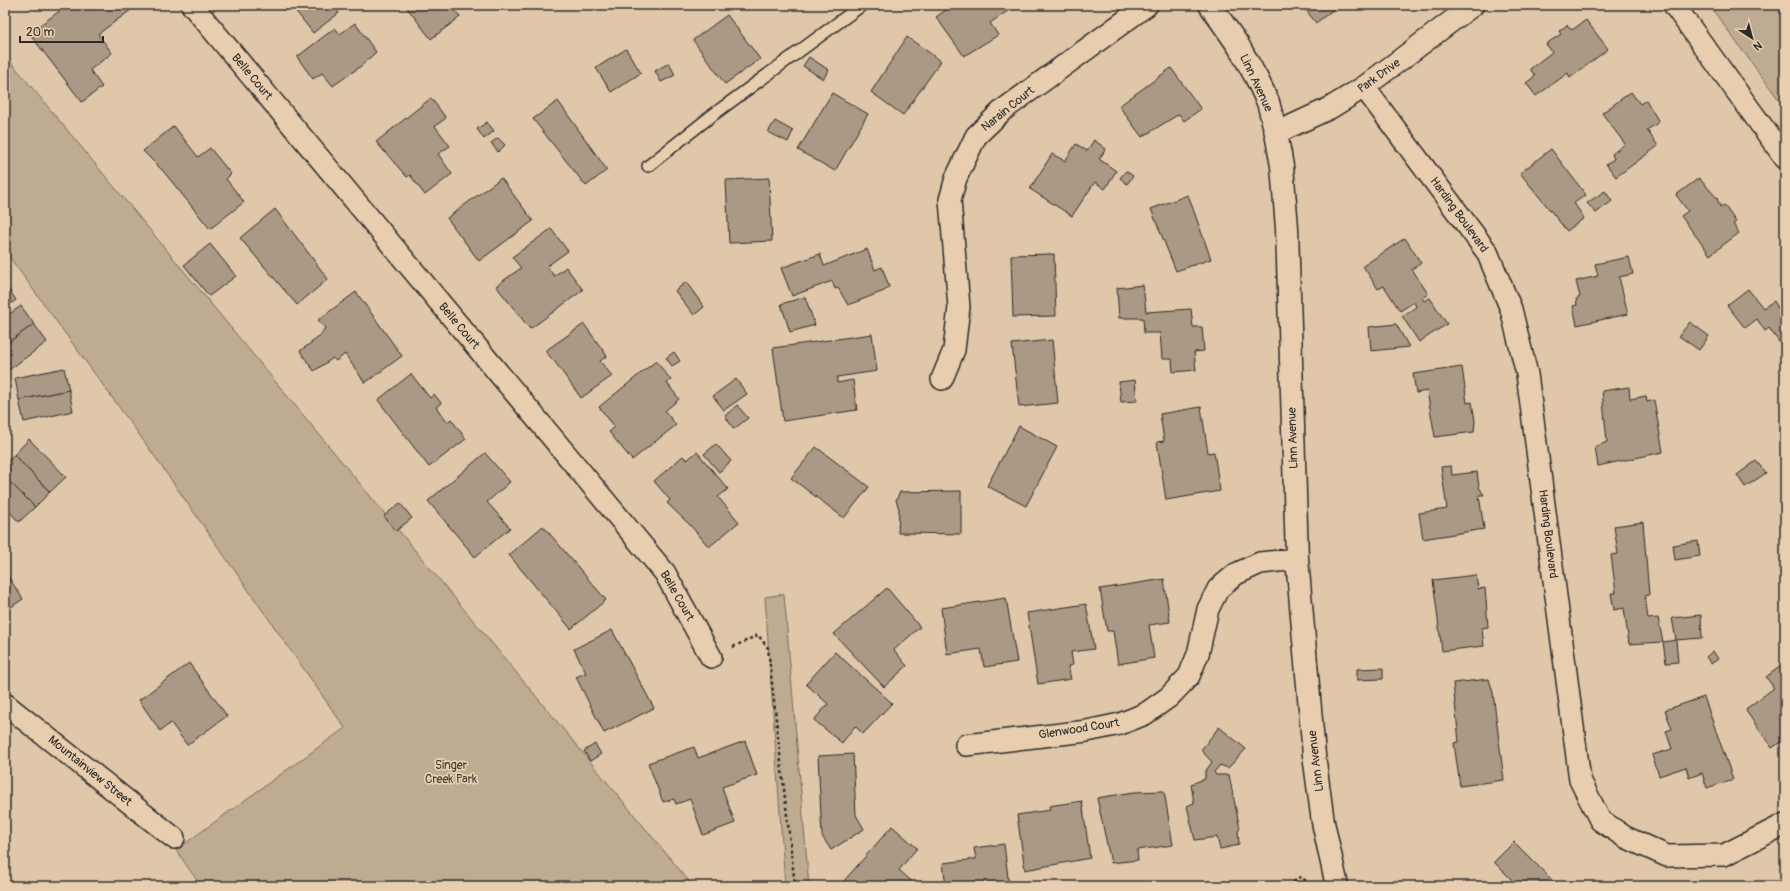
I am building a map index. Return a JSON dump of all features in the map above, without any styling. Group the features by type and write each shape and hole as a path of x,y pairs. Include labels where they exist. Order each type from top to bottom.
{"main road":[{"name":"Linn Avenue","path":"1210,5 1238,45 1257,80 1268,102 1276,132 1285,200 1297,559 1314,755 1323,822 1337,886"}],"street":[{"name":"Belle Court","path":"192,5 665,573 711,657"},
{"name":"Narain Court","path":"942,379 954,350 959,307 950,200 956,178 976,136 1003,110 1147,5"},
{"name":"Park Drive","path":"1276,132 1330,108 1364,88 1473,5"},
{"path":"1674,5 1785,158"},
{"name":"Harding Boulevard","path":"1364,88 1487,252 1511,309 1527,374 1580,780 1600,820 1625,837 1667,856 1724,855 1785,824"},
{"name":"Glenwood Court","path":"966,745 1087,731 1120,724 1145,714 1170,697 1189,676 1198,654 1208,609 1218,589 1236,574 1260,563 1297,559"},
{"name":"Mountainview Street","path":"5,704 174,838"}],"lane":[{"path":"648,166 710,117 862,5"}],"path":[{"path":"711,657 758,635 768,648 795,886"},
{"path":"1289,886 1300,877 1308,882 1310,886"}],"green space":[{"path":"1709,5 1785,5 1785,108"},
{"name":"Singer Creek Park","path":"5,55 693,886 201,886 176,850 345,728 146,444 5,251"},
{"path":"784,594 809,886 785,886 765,597"}],"building":[{"path":"68,5 133,5 135,7 98,34 112,53 90,70 102,87 82,102 29,33"},
{"path":"300,5 333,5 339,13 313,33 295,10"},
{"path":"405,5 451,5 460,17 431,39"},
{"path":"953,5 1010,5 1012,8 990,23 998,35 964,56 936,17"},
{"path":"1302,5 1339,5 1316,23"},
{"path":"727,15 760,59 725,84 693,40"},
{"path":"1586,20 1608,49 1570,78 1568,73 1536,96 1526,83 1535,76 1530,69 1552,52 1546,44 1561,34 1559,31 1567,25 1572,30"},
{"path":"355,23 376,52 361,66 333,86 322,73 313,79 297,57 335,28 340,34"},
{"path":"907,37 941,61 903,115 871,92"},
{"path":"626,49 641,73 611,92 596,68"},
{"path":"809,57 829,70 823,79 803,66"},
{"path":"669,63 675,75 661,82 655,71"},
{"path":"1171,68 1201,109 1184,121 1179,114 1142,137 1119,106"},
{"path":"1631,92 1640,104 1646,100 1659,122 1647,130 1658,146 1616,177 1606,164 1614,159 1612,154 1625,144 1602,113"},
{"path":"832,93 868,114 835,171 798,150"},
{"path":"431,98 446,118 435,126 450,146 438,154 452,174 425,195 410,175 407,177 376,142"},
{"path":"558,101 607,170 586,186 533,119"},
{"path":"775,121 793,131 788,142 768,132"},
{"path":"487,122 494,131 484,139 477,129"},
{"path":"174,126 198,157 210,148 231,174 226,179 244,202 210,229 164,172 143,151"},
{"path":"498,138 505,145 498,152 491,143"},
{"path":"1094,140 1106,149 1099,159 1116,171 1105,189 1095,182 1072,216 1030,189 1052,154 1065,161 1076,144 1087,151"},
{"path":"1551,149 1586,195 1574,203 1584,218 1567,231 1520,173"},
{"path":"1126,171 1133,176 1127,184 1120,178"},
{"path":"501,178 533,221 479,261 447,218"},
{"path":"769,178 772,241 729,243 726,180"},
{"path":"1699,178 1717,198 1720,207 1724,205 1736,222 1733,224 1739,233 1710,255 1681,216 1688,211 1676,195"},
{"path":"1605,191 1612,201 1596,213 1587,203"},
{"path":"1188,195 1211,259 1176,271 1151,209"},
{"path":"275,209 328,279 297,305 240,238"},
{"path":"551,229 568,251 547,266 554,276 566,267 583,290 530,329 496,286 521,268 512,257"},
{"path":"1405,238 1421,263 1412,269 1428,294 1422,298 1424,301 1430,298 1447,324 1419,342 1402,316 1416,307 1414,302 1400,311 1384,286 1378,289 1363,266"},
{"path":"210,244 236,276 209,296 184,265"},
{"path":"867,249 875,270 882,267 889,287 884,291 848,305 838,288 835,289 832,281 792,296 781,268 820,254 824,266"},
{"path":"1054,254 1056,316 1013,317 1011,255"},
{"path":"1629,257 1633,274 1619,277 1628,314 1577,325 1573,306 1577,305 1576,299 1580,297 1576,281 1598,276 1595,264"},
{"path":"686,282 704,307 694,315 675,291"},
{"path":"5,284 16,300 5,308"},
{"path":"1143,285 1146,312 1191,309 1193,327 1202,327 1204,351 1194,352 1196,370 1173,372 1172,359 1162,359 1160,333 1144,333 1143,318 1119,318 1117,288"},
{"path":"1748,289 1763,308 1774,301 1778,308 1785,301 1785,350 1769,328 1765,331 1757,319 1745,328 1727,305"},
{"path":"356,292 402,356 365,383 345,354 336,361 333,358 314,371 300,351 319,337 325,328 318,320"},
{"path":"805,297 815,325 790,332 781,304"},
{"path":"21,306 34,324 5,345 5,317"},
{"path":"1690,322 1709,336 1699,350 1679,336"},
{"path":"34,324 47,342 6,372 5,345"},
{"path":"584,324 607,356 600,361 612,376 581,398 555,362 545,351"},
{"path":"1396,324 1409,347 1371,351 1369,327"},
{"path":"872,334 877,371 837,377 837,383 853,380 857,410 783,421 773,348"},
{"path":"1052,340 1058,403 1019,407 1012,344"},
{"path":"674,352 680,361 672,366 666,358"},
{"path":"656,361 671,380 667,383 679,399 665,411 676,425 632,460 609,432 615,427 599,407"},
{"path":"1462,367 1467,403 1472,402 1475,421 1474,432 1435,437 1427,391 1416,393 1413,374"},
{"path":"64,368 69,390 19,400 15,378"},
{"path":"411,374 430,398 434,394 441,403 436,407 447,422 451,419 466,439 429,467 378,400"},
{"path":"736,379 747,394 724,410 713,396"},
{"path":"1135,380 1137,401 1121,402 1119,382"},
{"path":"1629,387 1630,399 1646,396 1647,402 1654,400 1663,452 1598,466 1595,447 1607,442 1602,391"},
{"path":"69,390 73,411 24,422 19,400"},
{"path":"737,405 748,418 734,429 725,416"},
{"path":"1201,407 1208,453 1214,452 1220,491 1166,500 1157,442 1164,441 1160,414"},
{"path":"1019,426 1057,447 1026,506 987,486"},
{"path":"29,439 66,477 50,492 14,455"},
{"path":"716,444 731,461 719,472 704,454"},
{"path":"816,447 869,487 844,518 791,478"},
{"path":"697,452 728,489 718,497 739,522 709,547 690,525 667,503 670,500 654,481 683,456 687,460"},
{"path":"485,453 510,482 487,502 510,528 475,557 428,501"},
{"path":"14,455 50,492 35,507 5,477 5,463"},
{"path":"1756,461 1766,473 1745,487 1737,475"},
{"path":"1451,466 1452,475 1477,472 1479,487 1484,495 1479,495 1484,529 1423,539 1419,513 1447,509 1441,467"},
{"path":"5,477 35,507 19,522 5,507"},
{"path":"961,491 961,534 898,533 899,509 896,500 900,492"},
{"path":"400,503 412,518 396,531 384,516"},
{"path":"1643,522 1649,595 1645,596 1648,619 1658,618 1663,642 1629,644 1624,608 1614,610 1611,593 1616,593 1611,555 1618,554 1614,526"},
{"path":"543,526 606,600 571,629 509,555"},
{"path":"1698,541 1700,556 1675,560 1673,545"},
{"path":"5,572 23,599 5,611"},
{"path":"1476,575 1478,589 1485,588 1488,627 1482,628 1484,646 1442,651 1433,580"},
{"path":"1164,579 1170,622 1149,625 1154,658 1118,664 1113,631 1107,631 1100,589"},
{"path":"887,588 920,627 894,650 907,666 884,687 834,634"},
{"path":"1006,598 1017,662 984,667 981,649 947,654 941,608"},
{"path":"1086,604 1094,649 1071,652 1073,665 1068,666 1071,679 1038,684 1027,613"},
{"path":"1701,615 1702,638 1676,640 1672,618"},
{"path":"612,630 654,708 604,733 576,677 586,673 574,649"},
{"path":"1676,640 1678,662 1666,663 1663,642"},
{"path":"1713,651 1718,659 1711,664 1706,657"},
{"path":"835,652 892,703 863,734 855,726 842,743 814,720 828,704 806,684"},
{"path":"189,663 227,716 187,745 171,723 160,731 139,700"},
{"path":"1785,663 1785,739 1772,748 1746,711 1747,708 1774,688 1766,677"},
{"path":"1383,668 1383,679 1357,680 1357,669"},
{"path":"1489,679 1493,693 1504,780 1460,786 1454,743 1459,742 1453,683"},
{"path":"1704,697 1733,779 1707,788 1702,773 1689,778 1686,767 1659,776 1652,755 1672,749 1666,731 1672,729 1665,710"},
{"path":"1219,727 1246,749 1228,768 1220,765 1214,772 1216,775 1229,775 1240,829 1238,831 1239,845 1220,849 1217,837 1195,840 1187,806 1194,803 1191,784 1205,779 1205,772 1212,762 1201,750"},
{"path":"745,741 757,775 722,787 735,823 703,835 690,799 676,804 674,799 663,802 648,763 694,747 698,758"},
{"path":"595,744 601,754 590,761 584,751"},
{"path":"853,754 856,815 864,829 831,850 822,836 818,756"},
{"path":"1164,791 1173,845 1137,850 1138,860 1111,863 1097,798 1134,792"},
{"path":"1082,801 1090,858 1025,870 1017,815 1050,810 1049,806"},
{"path":"892,826 917,848 899,870 917,886 849,886 844,881"},
{"path":"1514,842 1558,886 1512,886 1515,883 1494,862"},
{"path":"1004,844 1009,886 946,886 943,863 976,859 974,848"}]}
